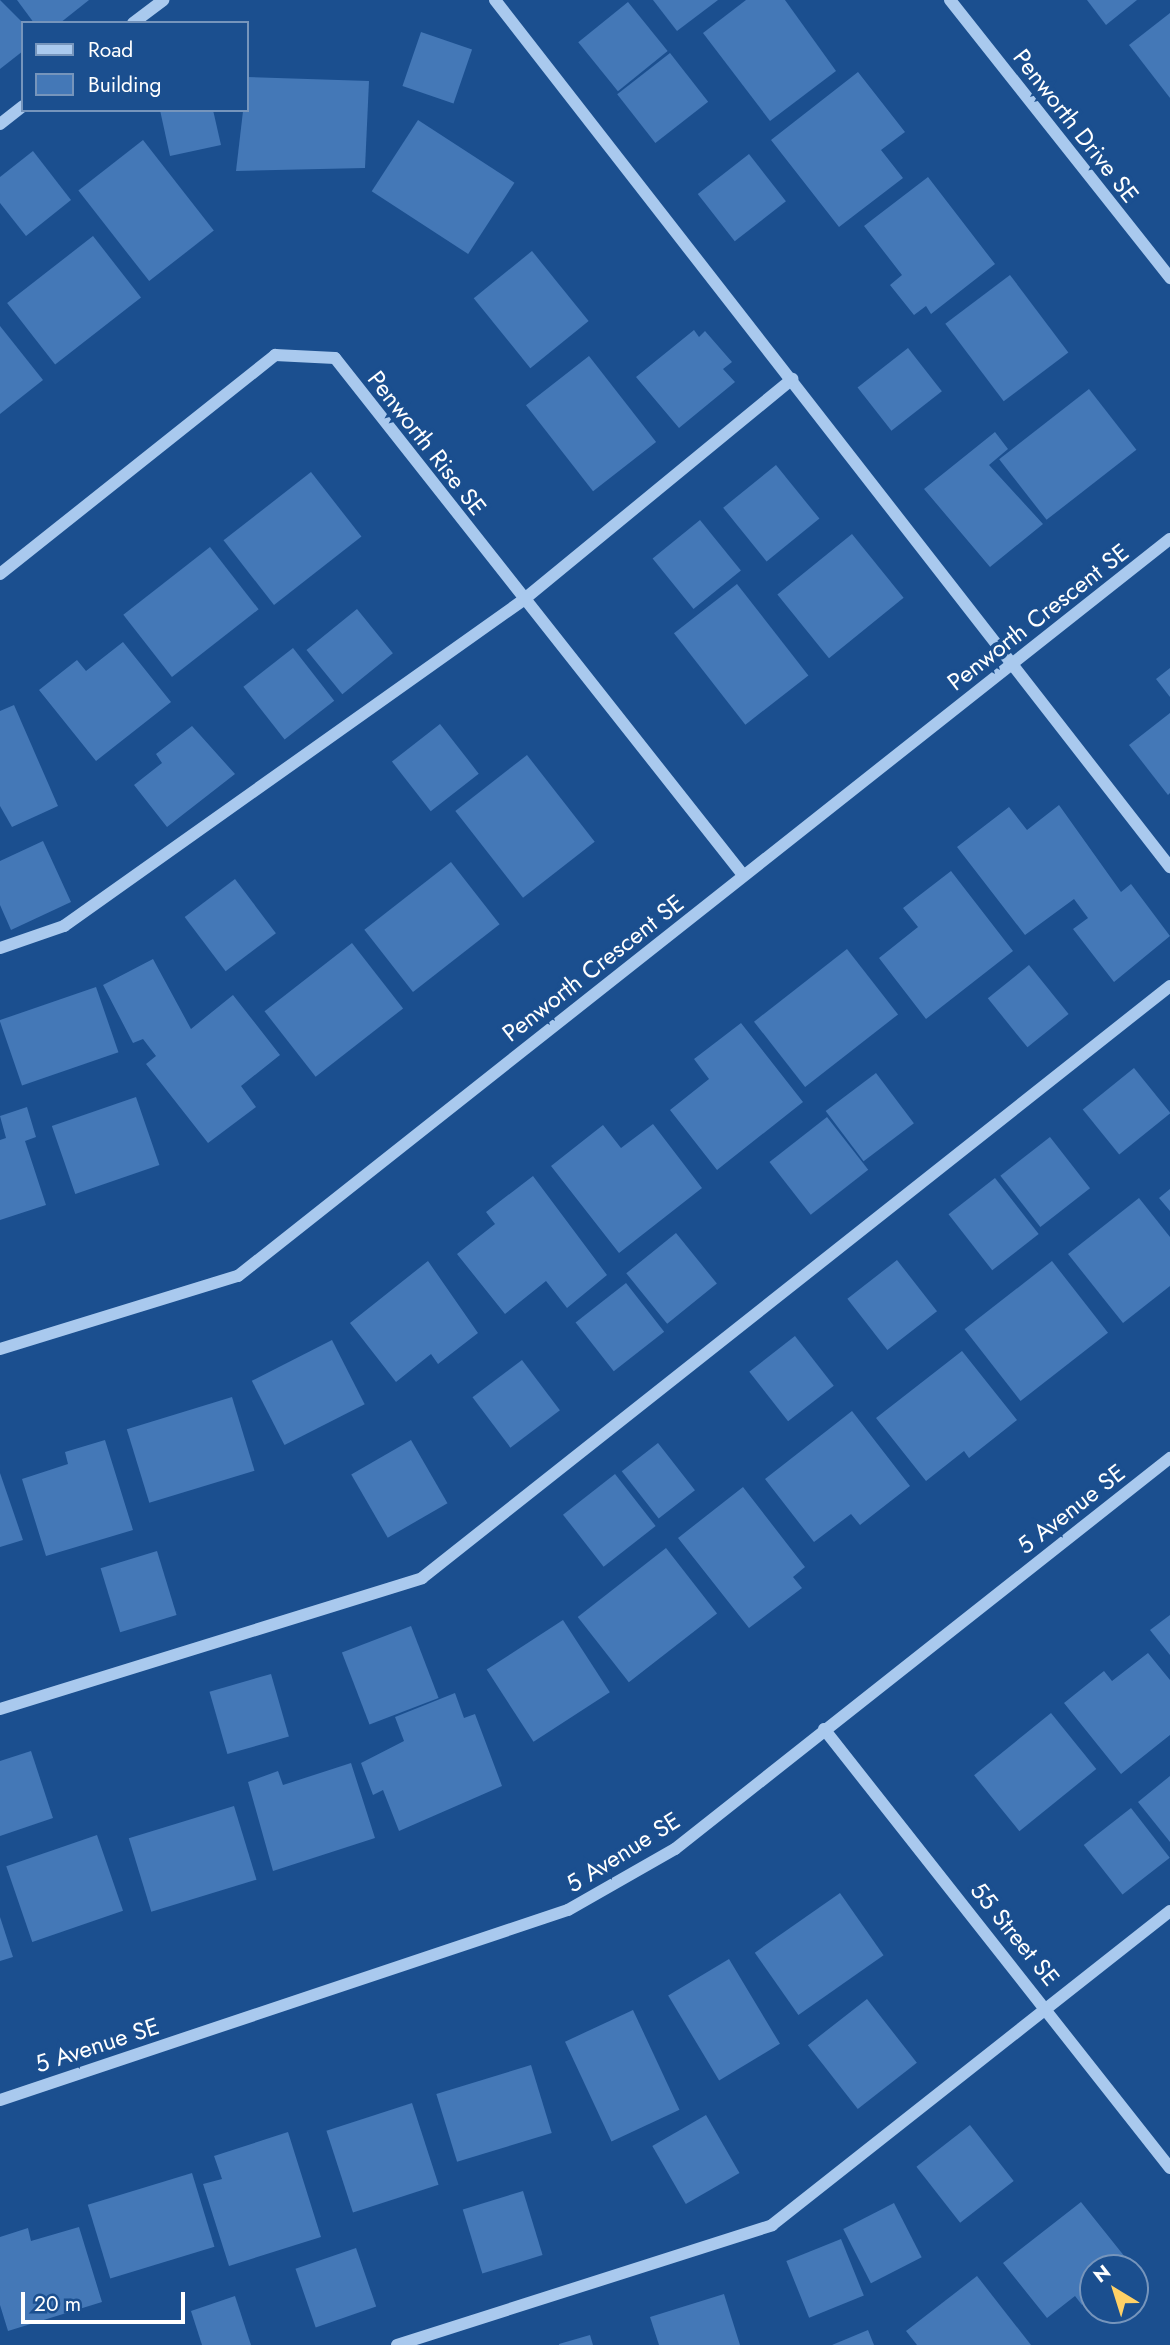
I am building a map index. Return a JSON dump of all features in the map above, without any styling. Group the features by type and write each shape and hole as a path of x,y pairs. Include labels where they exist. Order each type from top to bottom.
{"street":[{"path":"136,21 163,0"},
{"path":"495,0 1015,663 1170,867"},
{"name":"Penworth Drive SE","path":"950,0 1170,278"},
{"path":"0,124 21,108"},
{"name":"Penworth Rise SE","path":"0,574 275,355 335,358 522,601 743,875"},
{"path":"0,948 64,926 522,601 792,379"},
{"name":"Penworth Crescent SE","path":"0,1349 238,1276 1170,539"},
{"path":"0,1709 422,1578 1170,986"},
{"name":"5 Avenue SE","path":"0,2100 568,1910 674,1850 1170,1458"},
{"name":"55 Street SE","path":"824,1729 1048,2009 1170,2168"},
{"path":"397,2345 772,2225 1170,1912"}],"building":[{"path":"0,0 21,21 21,53 0,69"},
{"path":"17,0 89,0 63,21 33,21"},
{"path":"653,0 718,0 677,31"},
{"path":"746,0 785,0 836,71 770,121 703,33"},
{"path":"1087,0 1137,0 1106,25"},
{"path":"628,2 668,51 618,91 578,42"},
{"path":"1170,13 1170,98 1129,45"},
{"path":"421,32 472,50 454,103 402,86"},
{"path":"670,53 708,102 655,143 617,94"},
{"path":"858,72 905,132 881,150 903,178 839,227 771,140"},
{"path":"248,77 369,81 365,168 236,171 243,112 248,112"},
{"path":"160,112 213,112 221,145 170,156"},
{"path":"418,120 514,183 468,254 372,191"},
{"path":"143,140 214,231 149,281 78,190"},
{"path":"33,151 71,200 26,236 0,203 0,177"},
{"path":"749,154 786,201 735,241 698,194"},
{"path":"928,177 995,264 931,314 926,306 914,315 890,285 902,275 864,226"},
{"path":"93,236 141,297 55,365 7,303"},
{"path":"532,251 589,321 530,368 474,298"},
{"path":"1010,275 1068,352 1004,401 945,324"},
{"path":"0,326 43,380 0,414"},
{"path":"694,330 699,337 705,331 732,362 723,369 735,382 679,428 636,377"},
{"path":"908,348 942,391 891,431 858,387"},
{"path":"589,356 656,442 593,491 526,405"},
{"path":"1089,389 1136,450 1047,520 999,459"},
{"path":"995,432 1008,449 989,465 1043,524 990,567 924,489"},
{"path":"776,465 819,519 767,561 723,508"},
{"path":"311,472 361,537 274,605 224,540"},
{"path":"700,520 741,571 693,609 653,558"},
{"path":"852,534 904,598 829,658 777,594"},
{"path":"210,547 259,609 172,677 123,615"},
{"path":"737,584 808,675 745,725 674,633"},
{"path":"357,609 393,653 342,694 306,650"},
{"path":"123,642 171,702 96,761 39,690 77,660 86,671"},
{"path":"293,648 334,701 285,740 243,687"},
{"path":"1170,668 1170,697 1156,679"},
{"path":"14,705 58,806 12,827 0,806 0,711"},
{"path":"1170,713 1170,793 1168,795 1129,745"},
{"path":"440,724 479,774 431,811 392,762"},
{"path":"192,726 235,774 167,827 134,785 162,763 156,754"},
{"path":"527,755 595,842 523,898 455,811"},
{"path":"1059,805 1121,892 1131,884 1170,936 1114,982 1073,929 1088,918 1074,899 1025,935 957,847 1009,807 1027,830"},
{"path":"43,841 71,902 11,930 0,905 0,861"},
{"path":"451,862 500,924 413,992 364,930"},
{"path":"951,871 1013,951 926,1019 879,958 918,927 903,908"},
{"path":"235,879 276,933 226,971 185,917"},
{"path":"352,943 403,1008 316,1077 265,1011"},
{"path":"847,949 898,1014 805,1087 754,1022"},
{"path":"153,959 191,1029 233,995 280,1055 241,1086 256,1107 208,1143 146,1064 156,1056 143,1039 133,1043 103,985"},
{"path":"1029,965 1069,1014 1027,1047 988,998"},
{"path":"96,987 118,1052 22,1085 0,1020"},
{"path":"741,1023 803,1102 717,1170 670,1110 709,1079 694,1059"},
{"path":"1134,1068 1170,1113 1119,1155 1083,1110"},
{"path":"876,1073 914,1123 864,1161 826,1111"},
{"path":"136,1097 159,1165 75,1194 52,1126"},
{"path":"27,1107 36,1137 25,1141 46,1205 0,1220 0,1140 6,1138 0,1116"},
{"path":"827,1117 868,1170 811,1215 769,1162"},
{"path":"653,1124 702,1188 619,1253 551,1166 603,1125 621,1148"},
{"path":"1050,1137 1090,1188 1040,1227 1000,1176"},
{"path":"533,1176 607,1275 567,1308 546,1281 505,1314 457,1254 495,1224 486,1212"},
{"path":"995,1178 1039,1234 992,1270 949,1214"},
{"path":"1170,1189 1170,1211 1159,1198"},
{"path":"1139,1198 1170,1237 1170,1286 1123,1323 1068,1254"},
{"path":"676,1233 717,1284 667,1324 626,1273"},
{"path":"897,1260 937,1311 887,1350 847,1299"},
{"path":"428,1261 478,1333 438,1364 431,1354 396,1382 350,1323"},
{"path":"1052,1261 1108,1333 1021,1401 965,1329"},
{"path":"626,1283 664,1332 614,1371 576,1322"},
{"path":"795,1336 834,1386 788,1421 749,1372"},
{"path":"332,1340 365,1404 284,1445 252,1381"},
{"path":"962,1351 1017,1420 969,1458 964,1451 926,1481 876,1418"},
{"path":"522,1360 560,1410 510,1448 472,1397"},
{"path":"232,1397 255,1471 149,1503 127,1429"},
{"path":"852,1411 910,1486 860,1525 851,1514 814,1542 765,1479"},
{"path":"105,1440 133,1530 46,1556 22,1479 68,1464 65,1452"},
{"path":"411,1440 448,1503 388,1538 351,1474"},
{"path":"658,1443 695,1490 659,1519 622,1471"},
{"path":"0,1473 23,1540 0,1547"},
{"path":"615,1474 656,1526 604,1567 563,1515"},
{"path":"743,1487 805,1567 793,1577 802,1588 749,1628 678,1538"},
{"path":"666,1548 717,1613 629,1682 578,1617"},
{"path":"157,1551 177,1615 120,1632 101,1568"},
{"path":"1170,1615 1170,1655 1150,1630"},
{"path":"563,1620 610,1692 534,1742 487,1670"},
{"path":"411,1626 439,1698 370,1724 342,1653"},
{"path":"1148,1653 1170,1680 1170,1735 1121,1774 1064,1703 1104,1671 1112,1681"},
{"path":"271,1674 289,1736 227,1754 209,1692"},
{"path":"455,1693 464,1718 475,1714 502,1786 399,1831 383,1790 373,1795 361,1763 404,1741 395,1717"},
{"path":"1051,1713 1096,1769 1019,1831 974,1775"},
{"path":"31,1751 53,1818 0,1836 0,1761"},
{"path":"351,1763 375,1838 273,1871 248,1782 278,1771 283,1785"},
{"path":"1170,1776 1170,1842 1138,1802"},
{"path":"234,1806 257,1880 151,1912 129,1838"},
{"path":"1131,1808 1170,1858 1123,1895 1084,1845"},
{"path":"97,1835 123,1911 32,1942 6,1866"},
{"path":"840,1893 884,1955 798,2015 755,1953"},
{"path":"0,1917 13,1957 0,1961"},
{"path":"729,1959 780,2044 719,2080 668,1996"},
{"path":"867,1999 917,2063 858,2109 808,2045"},
{"path":"633,2010 679,2110 612,2141 565,2042"},
{"path":"531,2065 552,2133 457,2162 436,2094"},
{"path":"412,2103 439,2185 353,2213 326,2131"},
{"path":"706,2115 740,2173 686,2204 652,2146"},
{"path":"970,2125 1014,2181 960,2223 916,2167"},
{"path":"288,2132 321,2237 229,2266 203,2184 222,2179 214,2156"},
{"path":"192,2173 215,2247 110,2279 88,2205"},
{"path":"523,2191 543,2255 482,2273 463,2209"},
{"path":"1081,2202 1123,2254 1079,2254 1079,2301 1075,2296 1047,2318 1003,2263"},
{"path":"894,2203 922,2257 871,2283 843,2229"},
{"path":"79,2227 102,2302 8,2331 0,2305 0,2237 28,2228 31,2241"},
{"path":"841,2239 864,2296 809,2318 786,2261"},
{"path":"356,2248 376,2307 316,2327 295,2269"},
{"path":"977,2276 1031,2345 917,2345 906,2331"},
{"path":"724,2294 740,2345 659,2345 650,2317"},
{"path":"235,2296 251,2345 202,2345 191,2311"},
{"path":"868,2330 874,2345 832,2345"},
{"path":"590,2335 593,2345 559,2345 559,2344"}]}
